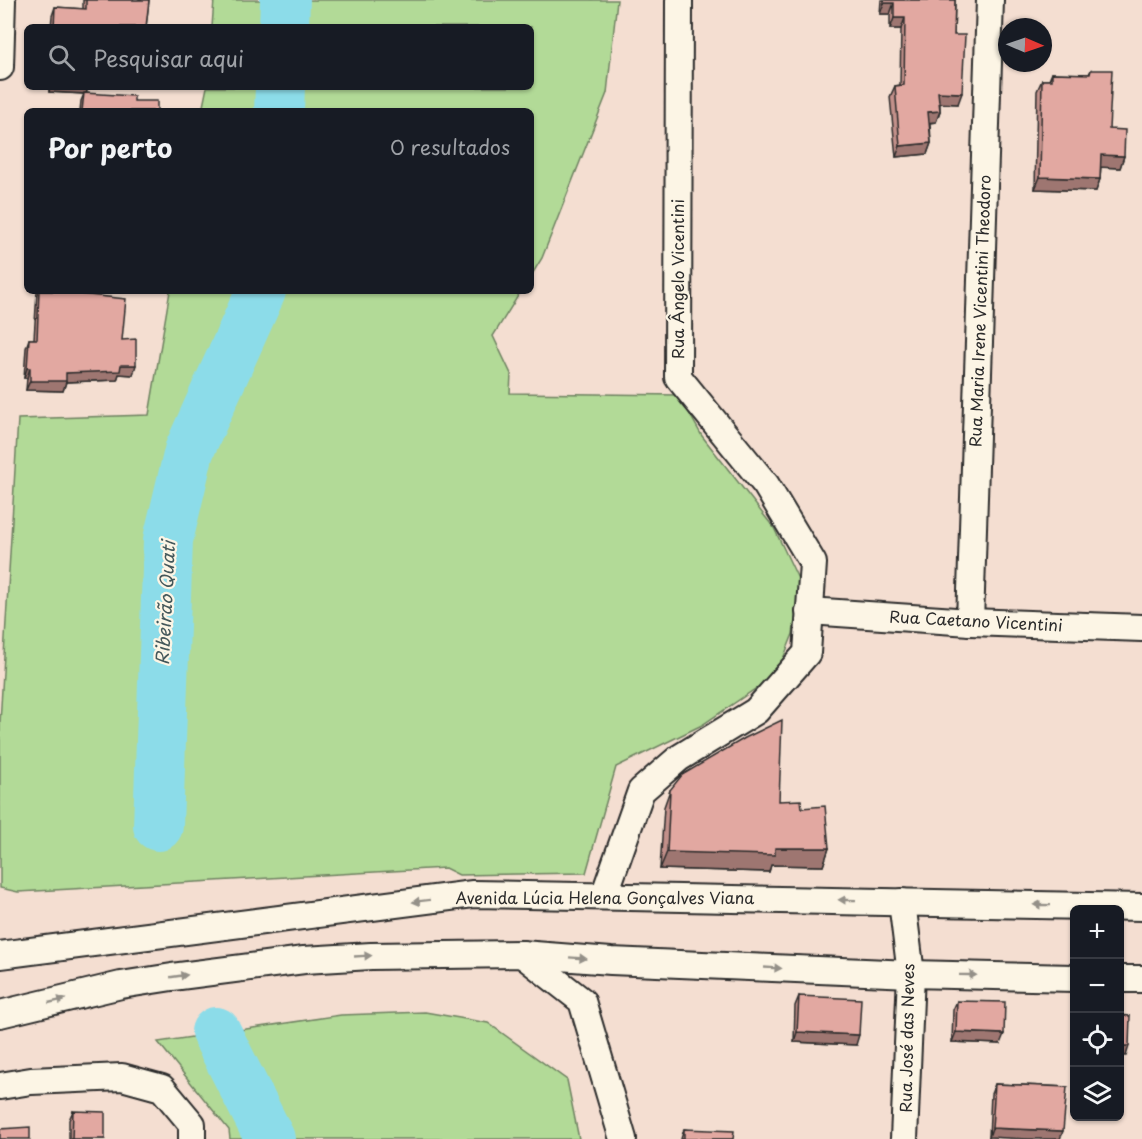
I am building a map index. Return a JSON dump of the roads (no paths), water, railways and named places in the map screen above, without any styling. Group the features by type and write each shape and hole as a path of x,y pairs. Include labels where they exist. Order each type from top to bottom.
{"street":[{"path":"0,67 2,0"},
{"name":"Rua Ângelo Vicentini","path":"604,896 640,791 679,758 756,711 807,653 813,562 766,485 678,376 679,0"},
{"name":"Rua Maria Irene Vicentini Theodoro","path":"970,622 990,0"},
{"name":"Rua Caetano Vicentini","path":"810,611 970,622 1142,628"},
{"name":"Avenida Lúcia Helena Gonçalves Viana","path":"0,955 473,894 1142,908"},
{"name":"Rua José das Neves","path":"902,902 911,974 904,1139"},
{"path":"522,954 582,1001 623,1139"},
{"path":"0,1014 121,986 172,977 304,960 372,956 522,954 611,961 911,974 1070,978"},
{"path":"1124,979 1142,980"},
{"path":"0,1086 122,1077 162,1088 192,1124 192,1139"}],"waterway":[{"name":"Ribeirão Quati","path":"284,24 285,0"},
{"name":"Ribeirão Quati","path":"279,108 280,90"},
{"name":"Ribeirão Quati","path":"158,826 168,540 189,451 260,294"},
{"name":"Ribeirão Quati","path":"216,1032 270,1139"}]}
